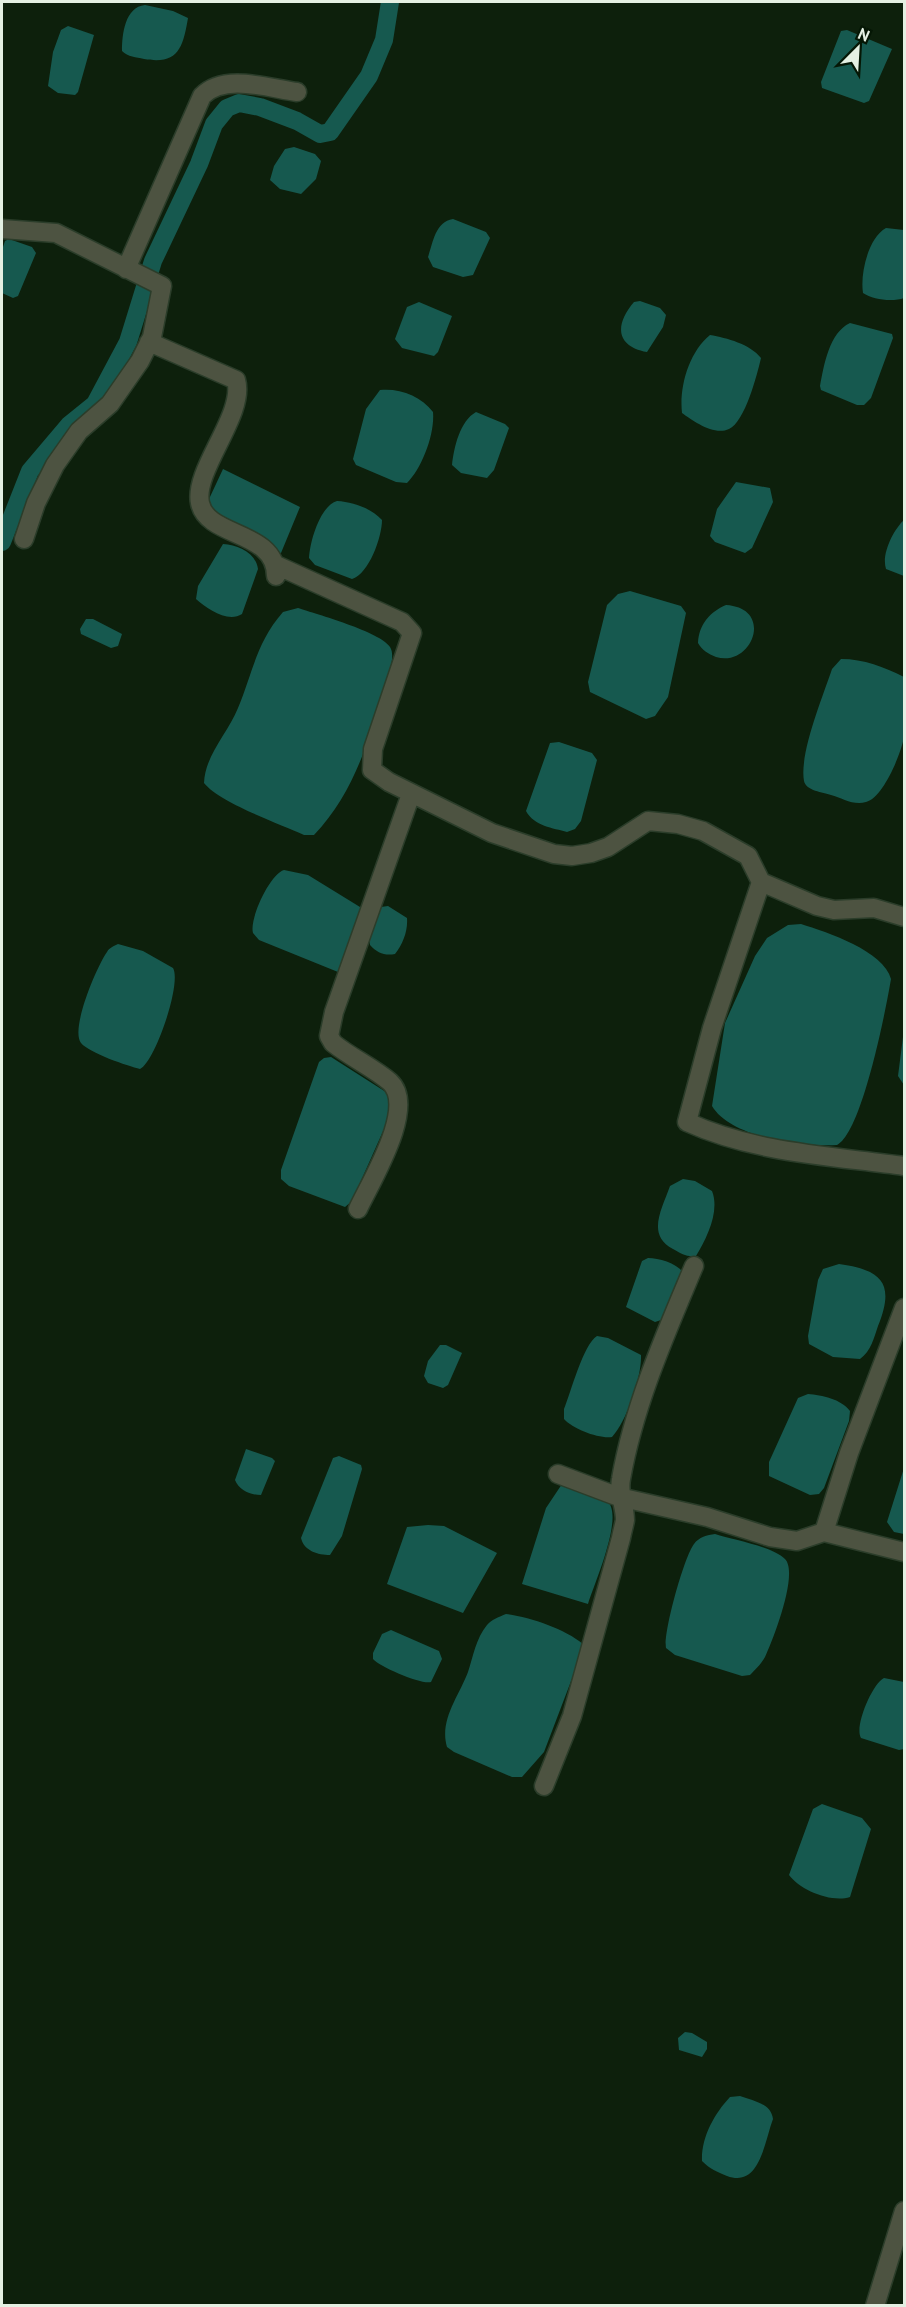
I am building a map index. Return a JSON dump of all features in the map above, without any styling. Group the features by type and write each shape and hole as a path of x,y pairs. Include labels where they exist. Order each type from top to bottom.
{"street":[{"path":"129,271 202,96 210,88 224,84 297,92"},
{"path":"2,229 56,233 162,286 149,342 140,361 110,404 79,431 55,465 36,503 24,539"},
{"path":"149,342 236,380 238,388 235,406 200,494 203,512 215,522 261,546 276,571 402,622 412,633 373,749 372,770 411,794 492,833 554,854 572,856 591,853 608,847 648,821 678,824 703,831 748,856 761,882 834,910 874,908 904,917"},
{"path":"358,1209 395,1128 400,1109 397,1091 389,1081 333,1043 329,1036 334,1012 411,794"},
{"path":"761,882 712,1028 687,1122 712,1134 744,1143 904,1166"},
{"path":"544,1786 572,1716 621,1538 625,1519 619,1497 620,1480 638,1408 694,1266"},
{"path":"824,1532 849,1454 904,1308"},
{"path":"558,1474 619,1497 707,1518 770,1537 797,1541 824,1532 904,1552"},
{"path":"875,2306 904,2211"}],"water":[{"path":"145,5 173,11 188,18 181,46 172,57 144,59 129,56 122,51 124,30 129,16 138,7"},
{"path":"68,26 94,35 78,92 75,95 58,93 48,86 53,52 61,30"},
{"path":"847,30 892,49 869,101 864,103 822,88 821,82 841,31"},
{"path":"294,147 315,154 321,161 316,179 301,194 280,189 270,180 274,166 285,149"},
{"path":"453,219 486,232 490,238 473,275 463,277 433,267 428,257 438,229 442,224"},
{"path":"886,228 904,230 904,298 877,299 863,293 864,267 870,248 874,240"},
{"path":"9,239 32,247 36,253 18,296 13,298 2,293 2,250 5,241"},
{"path":"640,301 660,308 666,315 663,327 647,352 629,345 621,333 621,326 628,310 634,302"},
{"path":"419,302 452,316 438,352 434,356 402,348 395,339 407,307"},
{"path":"850,323 892,334 893,338 871,398 864,405 857,405 821,390 820,386 832,342 837,334"},
{"path":"710,335 745,345 761,358 745,408 735,425 723,431 704,427 682,413 682,392 687,371 696,351"},
{"path":"380,390 395,390 410,394 433,412 430,440 418,469 407,483 396,482 356,465 353,459 366,409"},
{"path":"476,412 505,424 509,428 494,470 487,478 461,473 452,465 456,443 462,428 470,416"},
{"path":"223,469 300,507 281,553 227,520 212,506 209,499"},
{"path":"736,482 770,488 773,502 752,548 745,553 715,542 710,536 717,509"},
{"path":"337,501 361,506 382,520 380,536 369,563 358,576 352,579 315,565 309,558 317,525 331,504"},
{"path":"904,520 904,576 886,569 885,556 889,542"},
{"path":"223,544 235,546 250,554 257,563 258,569 242,614 230,617 218,614 196,599 198,586"},
{"path":"630,591 681,606 686,613 668,697 655,716 646,719 590,692 588,682 607,605 618,594"},
{"path":"726,605 741,609 750,616 754,626 753,636 748,646 740,654 729,658 710,655 698,643 703,624 715,611"},
{"path":"298,608 374,635 384,641 392,651 392,661 379,707 350,784 328,819 314,835 304,835 250,812 223,798 204,783 208,763 234,717 267,635 283,612"},
{"path":"86,619 93,619 122,634 118,646 111,648 81,634 80,629"},
{"path":"841,659 874,664 904,677 905,730 899,754 879,793 862,803 815,791 804,781 803,770 808,741 832,669"},
{"path":"559,742 592,753 597,760 581,821 575,829 567,832 539,823 526,811 550,743"},
{"path":"284,870 308,875 360,907 361,912 338,972 259,940 253,933 257,908 267,888 278,873"},
{"path":"388,906 407,918 403,942 395,954 391,955 375,950 370,945 369,938 381,907"},
{"path":"801,924 825,932 866,951 878,960 891,979 872,1069 864,1095 846,1136 837,1145 788,1142 751,1133 721,1117 712,1106 725,1023 755,956 767,938 788,925"},
{"path":"118,944 143,951 173,968 175,976 166,1022 153,1052 140,1069 92,1051 81,1043 79,1036 79,1025 91,983 108,951"},
{"path":"904,1029 904,1085 898,1076"},
{"path":"331,1057 389,1094 392,1111 352,1201 345,1207 289,1186 281,1179 281,1170 319,1062"},
{"path":"683,1179 695,1181 712,1191 714,1199 711,1224 696,1256 684,1255 673,1249 665,1243 658,1229 660,1212 670,1186"},
{"path":"648,1258 669,1262 685,1275 661,1320 655,1322 626,1307 642,1261"},
{"path":"839,1264 866,1270 875,1275 885,1290 883,1312 873,1340 867,1352 860,1359 833,1357 809,1344 808,1336 818,1280 823,1269"},
{"path":"597,1336 608,1338 641,1355 639,1374 632,1398 618,1430 612,1437 586,1432 564,1419 564,1409 578,1370 587,1349"},
{"path":"440,1345 446,1345 462,1353 448,1385 443,1388 428,1383 424,1376 428,1361"},
{"path":"808,1394 836,1401 850,1411 849,1421 824,1488 819,1494 810,1495 769,1476 769,1462 798,1398"},
{"path":"246,1449 275,1461 261,1495 245,1491 235,1480"},
{"path":"339,1456 361,1465 362,1469 342,1536 330,1555 321,1554 308,1549 301,1538 333,1458"},
{"path":"904,1468 904,1534 894,1532 887,1522"},
{"path":"562,1484 597,1495 607,1501 612,1509 606,1550 588,1604 522,1584 546,1508"},
{"path":"444,1526 497,1553 463,1613 387,1584 407,1527"},
{"path":"715,1534 771,1550 785,1559 788,1567 787,1592 779,1622 765,1657 750,1675 742,1676 675,1655 666,1648 671,1612 690,1552 698,1540"},
{"path":"506,1614 547,1624 567,1633 583,1644 581,1655 544,1752 522,1777 512,1777 454,1752 447,1747 445,1737 451,1708 468,1672 480,1636 489,1623"},
{"path":"391,1630 439,1651 442,1659 431,1682 401,1675 373,1659 373,1653 382,1634"},
{"path":"884,1678 904,1682 904,1749 899,1750 861,1738 859,1733 865,1706 874,1688"},
{"path":"822,1804 862,1818 871,1829 850,1897 834,1898 816,1894 801,1886 789,1875 813,1809"},
{"path":"685,2032 692,2033 707,2042 707,2049 702,2057 679,2050 678,2038"},
{"path":"740,2096 765,2106 769,2109 773,2119 763,2151 754,2170 747,2176 738,2178 717,2172 708,2166 702,2161 702,2152 706,2135 719,2111 730,2097"}],"waterway":[{"path":"2,542 30,471 69,425 95,404 128,342 153,261 199,164 214,124 227,108 239,103 260,107 297,121 320,134 330,132 369,76 384,40 390,2"}]}
